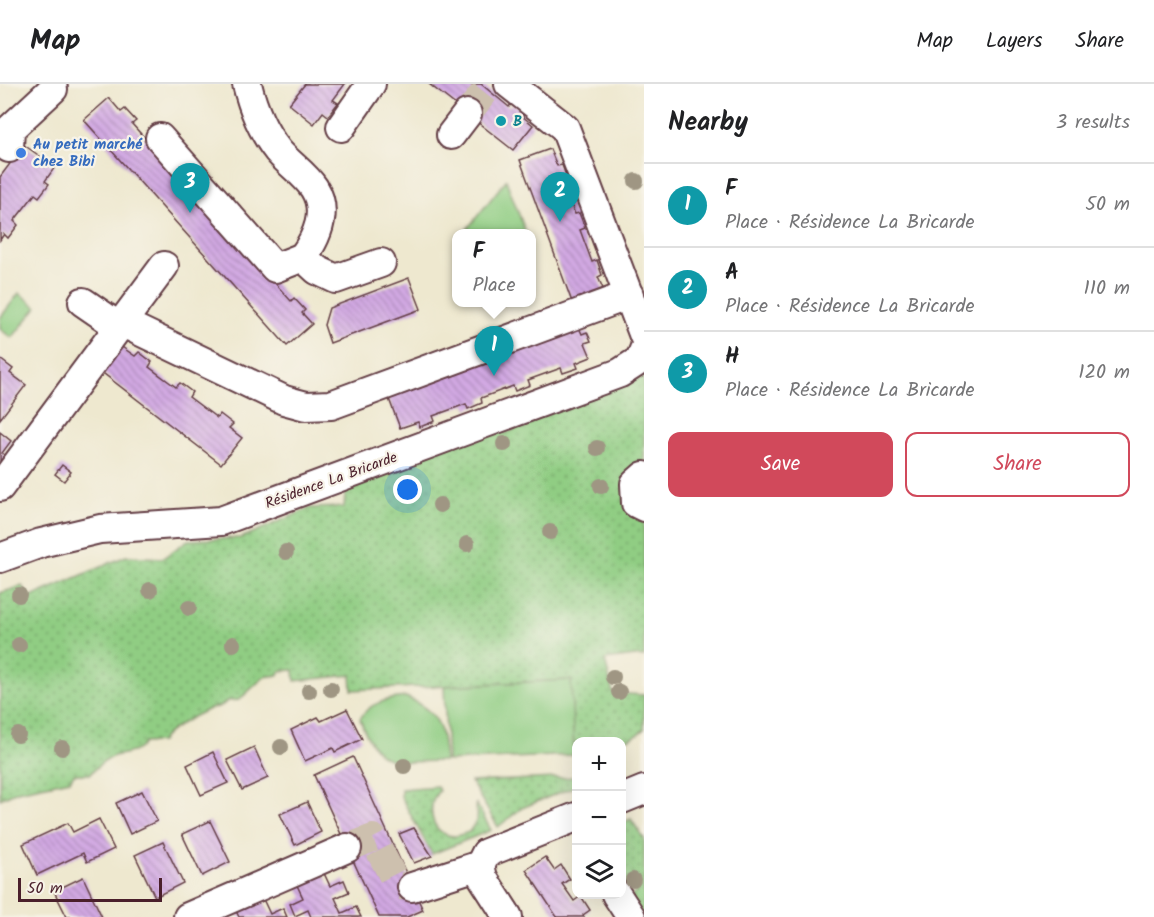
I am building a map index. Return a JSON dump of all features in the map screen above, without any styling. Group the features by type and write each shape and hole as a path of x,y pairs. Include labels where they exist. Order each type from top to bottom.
{"street":[{"path":"160,138 275,268 303,257 316,238 321,216 315,189 278,151 254,112 247,84"},
{"path":"341,127 372,84"},
{"path":"496,86 564,128 644,336"},
{"path":"9,148 10,129 53,89"},
{"path":"303,257 318,270 336,279 381,263"},
{"path":"0,487 164,266"},
{"path":"83,302 119,324 284,400 306,406 331,405 629,295"},
{"name":"Résidence La Bricarde","path":"0,558 41,543 99,528 221,521 620,373 640,360 644,350"},
{"path":"644,476 635,484 636,503 644,507"},
{"path":"626,797 644,790"},
{"path":"508,917 483,878 480,865 486,854 572,819"},
{"path":"188,917 347,848"},
{"path":"412,886 480,865"},
{"path":"619,899 631,917"}],"green space":[{"path":"506,180 524,229 467,229"},
{"path":"19,293 37,307 12,338 0,329 0,318"},
{"path":"644,372 644,657 605,660 613,693 644,695 644,729 637,735 626,740 626,737 573,737 570,680 352,690 351,675 295,681 294,670 281,671 278,675 264,677 239,700 227,701 225,704 189,719 174,728 161,742 144,743 135,751 110,757 90,774 74,774 70,780 17,791 0,799 0,593 22,586 31,597 126,556 163,558 188,540 241,538 310,508 344,507 346,482 501,425 504,433 514,430 512,422"},
{"path":"571,680 572,755 447,761 444,686"},
{"path":"406,697 433,715 440,729 445,761 391,760 382,756 374,748 360,719 368,709 380,702"},
{"path":"572,777 572,788 522,808 498,827 471,782"},
{"path":"437,786 439,791 432,804 432,811 435,825 440,831 454,836 469,832 477,820 476,803 491,830 432,854 401,797 401,789"},
{"path":"631,819 644,839 644,917 626,900 636,892 632,884 626,888 626,821"}],"building":[{"path":"305,84 345,84 333,100 338,103 328,116 323,112 314,124 289,104"},
{"name":"B","path":"429,84 481,84 509,107 512,103 525,113 522,116 533,125 513,150"},
{"path":"109,98 121,112 125,109 136,121 132,124 291,301 294,298 305,310 302,313 312,324 287,346 84,120"},
{"path":"24,145 55,167 45,181 49,184 39,197 35,194 14,221 18,225 8,238 4,234 0,240 0,177"},
{"path":"550,149 557,166 562,165 568,181 562,182 575,214 579,213 585,228 580,230 592,262 597,260 602,275 598,277 604,291 572,302 520,160"},
{"path":"409,278 421,309 330,343 324,325 329,308"},
{"path":"576,321 582,334 587,332 591,341 585,343 591,357 576,363 578,368 563,373 561,368 528,380 530,385 515,391 513,386 481,398 482,403 468,409 466,404 433,416 435,421 420,427 418,422 400,428 386,391"},
{"path":"119,345 135,356 139,352 152,362 149,367 176,387 180,383 192,392 189,397 217,418 220,414 233,424 229,428 242,438 221,464 99,370"},
{"path":"0,359 13,369 10,373 26,385 0,419"},
{"path":"0,432 11,441 2,453 6,456 0,464"},
{"path":"62,465 71,472 64,481 55,474"},
{"path":"347,709 362,739 335,752 333,748 305,761 291,730 318,717 321,721"},
{"path":"254,747 268,778 242,790 227,760"},
{"path":"213,752 228,783 201,795 187,765"},
{"path":"353,757 423,910 407,917 379,917 314,775"},
{"path":"142,791 157,821 130,834 116,803"},
{"path":"307,802 321,832 295,845 280,814"},
{"path":"99,819 114,849 87,862 83,853 37,875 23,844 68,823 73,832"},
{"path":"210,821 230,862 202,876 182,834"},
{"path":"414,828 432,856 414,863 399,834"},
{"path":"163,842 183,883 155,897 135,855"},
{"path":"545,857 554,870 561,865 570,879 562,884 574,901 583,899 590,910 583,915 584,917 557,917 526,870"},
{"path":"322,869 330,886 344,880 349,892 335,898 342,913 356,907 361,917 311,917 308,910 295,916 290,904 303,898 295,881"},
{"path":"83,877 102,917 67,917 54,891"},
{"path":"262,897 270,914 283,908 287,917 239,917 235,909"}],"tunnel":[{"path":"467,114 487,89"},
{"path":"347,848 373,838 398,886 412,887"}],"place":[{"name":"B","path":"501,121"},
{"name":"Au petit marché chez Bibi","path":"21,153"},
{"name":"H","path":"190,213"},
{"name":"A","path":"560,222"},
{"name":"F","path":"494,376"}]}
